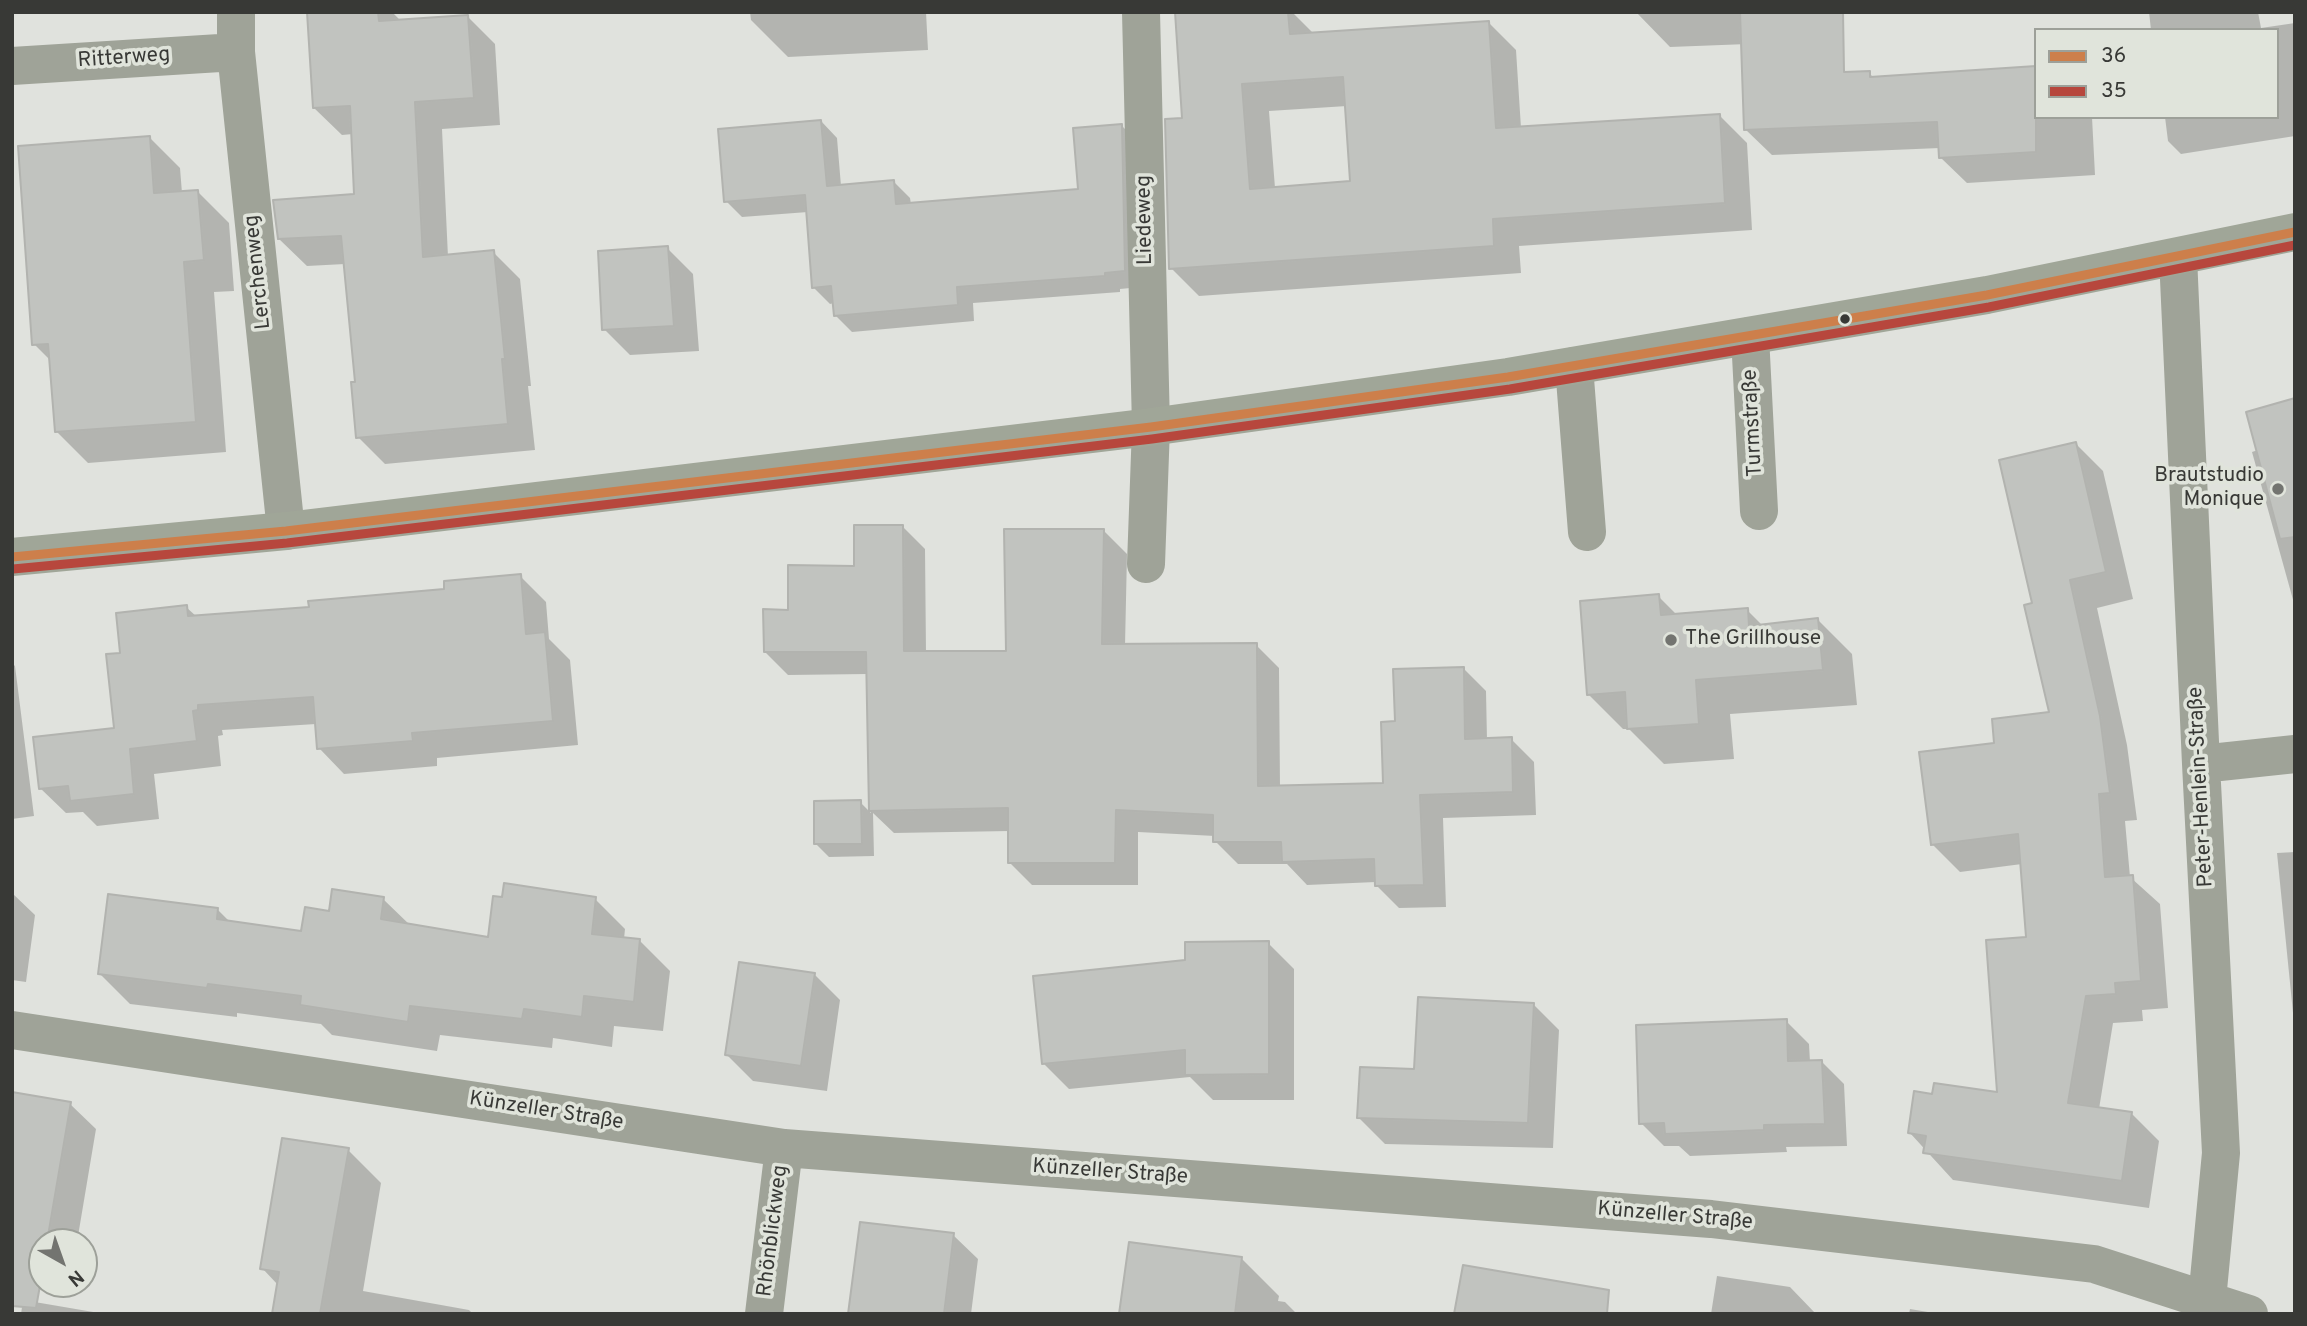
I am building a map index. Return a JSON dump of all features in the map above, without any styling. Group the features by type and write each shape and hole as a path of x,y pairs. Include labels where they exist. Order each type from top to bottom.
{"main road":[{"name":"Turmstraße","path":"12,557 286,531 1151,427 1574,366 1987,295 2295,232"}],"street":[{"name":"Lerchenweg","path":"236,12 236,52 286,531"},
{"name":"Liedeweg","path":"1141,12 1151,427"},
{"name":"Ritterweg","path":"12,66 236,52"},
{"name":"Peter-Henlein-Straße","path":"2179,257 2221,1153 2204,1307"},
{"name":"Turmstraße","path":"1750,336 1759,511"},
{"path":"1574,366 1587,532"},
{"path":"1146,564 1151,427"},
{"path":"2201,764 2295,754"},
{"name":"Künzeller Straße","path":"12,1030 784,1148 1711,1219 2094,1264 2204,1307 2249,1314"},
{"name":"Rhönblickweg","path":"764,1314 784,1148"}],"building":[{"path":"307,12 378,12 379,21 468,15 474,98 415,102 423,257 494,250 505,359 502,359 508,424 356,438 351,382 355,382 341,236 278,239 273,200 354,194 350,106 313,108"},
{"path":"1175,12 1288,12 1290,34 1489,21 1496,128 1720,114 1725,203 1493,219 1494,246 1169,269 1165,119 1182,118","holes":["1343,77 1350,181 1250,189 1242,84"]},
{"path":"1740,12 1843,12 1844,72 1870,71 1870,77 2034,66 2036,152 1939,158 1937,122 1744,130"},
{"path":"821,120 827,186 894,180 896,204 1078,189 1073,128 1122,124 1125,271 1105,273 1105,276 957,287 958,305 834,316 831,286 812,288 805,195 724,202 718,129"},
{"path":"150,136 154,193 198,190 204,260 184,262 196,422 55,432 48,344 32,345 18,146"},
{"path":"668,246 674,326 602,330 598,251"},
{"name":"Brautstudio Monique","path":"2295,398 2295,537 2280,539 2246,412"},
{"path":"2076,442 2106,572 2070,580 2100,716 2110,793 2099,794 2105,877 2133,875 2141,981 2115,983 2116,994 2086,996 2068,1103 2132,1112 2122,1181 1923,1153 1926,1136 1908,1133 1914,1091 1932,1094 1934,1083 1997,1092 1986,940 2026,937 2018,834 1931,845 1919,752 1994,743 1992,719 2049,712 2024,605 2032,603 1999,460"},
{"path":"854,525 903,525 904,651 1006,651 1004,529 1104,529 1102,644 1257,643 1258,786 1383,783 1381,722 1395,721 1393,669 1464,667 1465,739 1512,737 1513,792 1420,795 1424,885 1375,886 1374,859 1282,862 1281,842 1213,842 1213,815 1116,810 1115,863 1008,863 1008,808 869,811 866,652 764,652 763,609 788,610 788,565 854,566"},
{"path":"521,574 526,634 545,632 553,721 412,733 413,741 317,749 313,697 198,705 198,710 193,711 197,741 130,749 134,794 70,801 68,786 39,789 33,737 114,728 106,654 120,653 116,613 187,605 188,616 309,607 308,601 444,589 444,581"},
{"path":"1659,594 1661,615 1748,608 1749,626 1818,618 1823,670 1696,680 1699,724 1627,729 1625,692 1587,695 1580,601"},
{"path":"861,800 862,844 814,844 814,801"},
{"path":"504,883 596,897 592,934 640,939 634,1002 584,996 582,1017 524,1009 522,1019 410,1006 408,1022 300,1005 301,996 208,984 207,988 98,974 108,894 218,908 217,919 301,931 305,907 329,911 332,889 384,897 381,919 488,937 493,896 502,897"},
{"path":"1269,941 1269,1074 1185,1075 1185,1050 1042,1064 1033,976 1185,960 1185,942"},
{"path":"739,962 815,973 801,1066 725,1055"},
{"path":"1418,997 1534,1003 1528,1123 1357,1118 1360,1067 1414,1069"},
{"path":"1787,1019 1788,1061 1822,1060 1825,1124 1764,1125 1764,1130 1665,1134 1664,1123 1639,1124 1636,1025"},
{"path":"12,1092 71,1102 49,1228 28,1228 28,1298 38,1298 36,1308 12,1306"},
{"path":"282,1138 349,1148 320,1314 272,1314 279,1272 260,1269"},
{"path":"860,1222 954,1233 944,1314 848,1314"},
{"path":"1129,1242 1242,1257 1235,1314 1119,1314"},
{"path":"1463,1265 1609,1290 1607,1314 1454,1314"}],"transit line":[{"name":"36","path":"12,557 286,531 1151,427 1508,377 1987,295 2295,232"},
{"name":"35","path":"13,569 287,543 1152,439 1510,389 1989,307 2295,245"}],"place":[{"name":"Brautstudio Monique","path":"2278,489"},
{"name":"The Grillhouse","path":"1671,640"}]}
